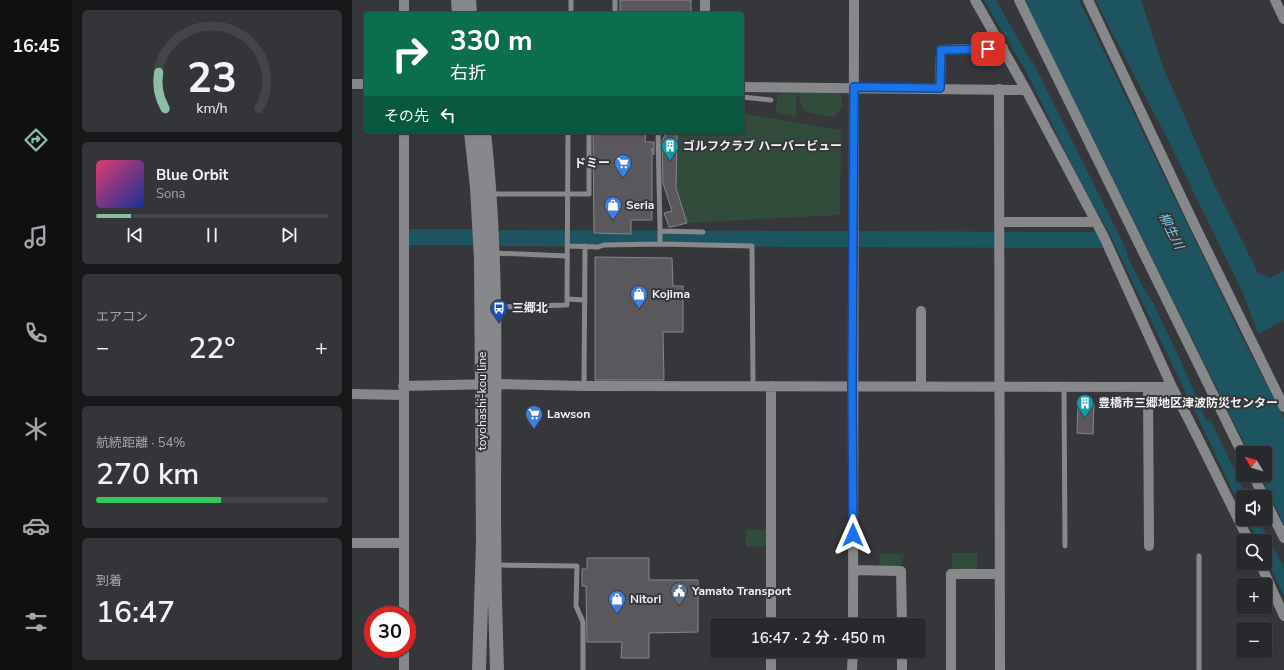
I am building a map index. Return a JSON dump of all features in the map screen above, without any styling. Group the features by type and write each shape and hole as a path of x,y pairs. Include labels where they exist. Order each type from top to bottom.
{"main road":[{"path":"458,0 459,12"},
{"path":"469,0 470,12"},
{"name":"toyohashi-kou line","path":"471,134 477,187 489,385 496,670"},
{"name":"toyohashi-kou line","path":"479,670 489,385 495,307 490,194 484,134"}],"street":[{"path":"404,0 404,12"},
{"path":"705,0 705,12"},
{"path":"853,618 852,386 854,0"},
{"path":"975,0 1026,90 1104,237 1173,391 1246,534"},
{"path":"1019,0 1239,446"},
{"path":"1088,0 1195,226 1284,407"},
{"path":"1275,0 1284,19"},
{"path":"940,88 941,50 1003,48"},
{"path":"352,84 364,84"},
{"path":"744,87 1026,90"},
{"path":"999,89 1000,670"},
{"path":"404,134 404,606"},
{"path":"999,222 1096,222"},
{"path":"921,310 921,386"},
{"path":"352,394 489,385 999,386 1173,391"},
{"path":"771,618 772,386"},
{"path":"1148,391 1149,546"},
{"path":"1272,514 1284,538"},
{"path":"352,543 404,543"},
{"path":"853,570 901,571 902,618"},
{"path":"1263,570 1284,616"},
{"path":"951,670 951,574 1000,574"},
{"path":"404,658 404,670"},
{"path":"771,658 771,670"},
{"path":"852,658 852,670"},
{"path":"902,658 902,670"}],"lane":[{"path":"571,0 571,12"},
{"path":"615,0 615,12"},
{"path":"744,97 771,100"},
{"path":"495,307 567,305 568,134"},
{"path":"490,194 589,194 589,134"},
{"path":"658,134 660,238"},
{"path":"567,244 585,246 703,232"},
{"path":"660,238 752,246 753,386"},
{"path":"584,386 585,246"},
{"path":"493,253 567,256"},
{"path":"567,299 584,300"},
{"path":"1064,387 1065,546"},
{"path":"1199,556 1199,670"},
{"path":"494,565 577,566 576,606 583,622 583,670"}],"green space":[{"path":"840,91 842,106 839,112 833,117 803,110 798,94 799,92"},
{"path":"797,93 796,117 776,113 777,94"},
{"path":"744,113 841,130 840,215 687,223 676,188 678,134 744,134"},
{"path":"746,530 767,530 767,546 746,547"},
{"path":"952,553 977,553 977,570 955,570 952,568"},
{"path":"880,554 904,554 904,558 902,558 902,563 899,567 879,566"}],"water":[{"path":"984,0 996,0 1030,60 1033,62 1127,251 1128,258 1145,291 1152,301 1179,357 1206,420 1211,421 1234,469 1236,474 1236,482 1240,482 1243,490 1236,490 1236,497 1109,233 1078,178 1027,73"},
{"name":"柳生川","path":"1024,0 1079,0 1242,337 1284,418 1284,525 1272,500 1272,490 1267,490 1263,482 1272,482 1272,446 1246,446"},
{"path":"1096,0 1141,0 1163,67 1214,184 1258,273 1270,278 1284,271 1284,320 1258,334 1242,291 1170,144"},
{"path":"1250,526 1261,526 1265,534 1254,534"},
{"path":"1272,548 1275,550 1284,568 1284,595 1272,570"}],"building":[{"path":"620,0 691,0 691,12 620,12"},
{"name":"ドミー","path":"593,134 646,134 645,142 654,142 654,155 652,148 652,220 631,220 631,234 594,233"},
{"name":"ゴルフクラブ ハーバービュー","path":"665,134 677,134 676,188 687,223 671,227 669,227 664,213 672,211 663,183 662,142"},
{"name":"Kojima","path":"595,257 672,258 673,286 683,286 683,332 663,332 664,380 595,380"},
{"name":"豊橋市三郷地区津波防災センター","path":"1078,404 1094,404 1093,434 1077,433"},
{"name":"Nitori","path":"587,558 649,558 649,580 698,580 698,632 649,633 649,658 621,658 622,642 587,642 586,586 582,586 582,569 587,569"}],"waterway":[{"path":"407,237 470,237"},
{"path":"503,238 1101,240"}],"place":[{"name":"ゴルフクラブ ハーバービュー","path":"670,161"},
{"name":"ドミー","path":"623,178"},
{"name":"Seria","path":"613,220"},
{"name":"Kojima","path":"639,309"},
{"name":"三郷北","path":"499,323"},
{"name":"豊橋市三郷地区津波防災センター","path":"1085,418"},
{"name":"Lawson","path":"534,429"},
{"name":"Yamato Transport","path":"679,606"},
{"name":"Nitori","path":"617,614"}],"route":[{"path":"853,535 852,386 854,87 940,88 941,50 988,49"}]}
